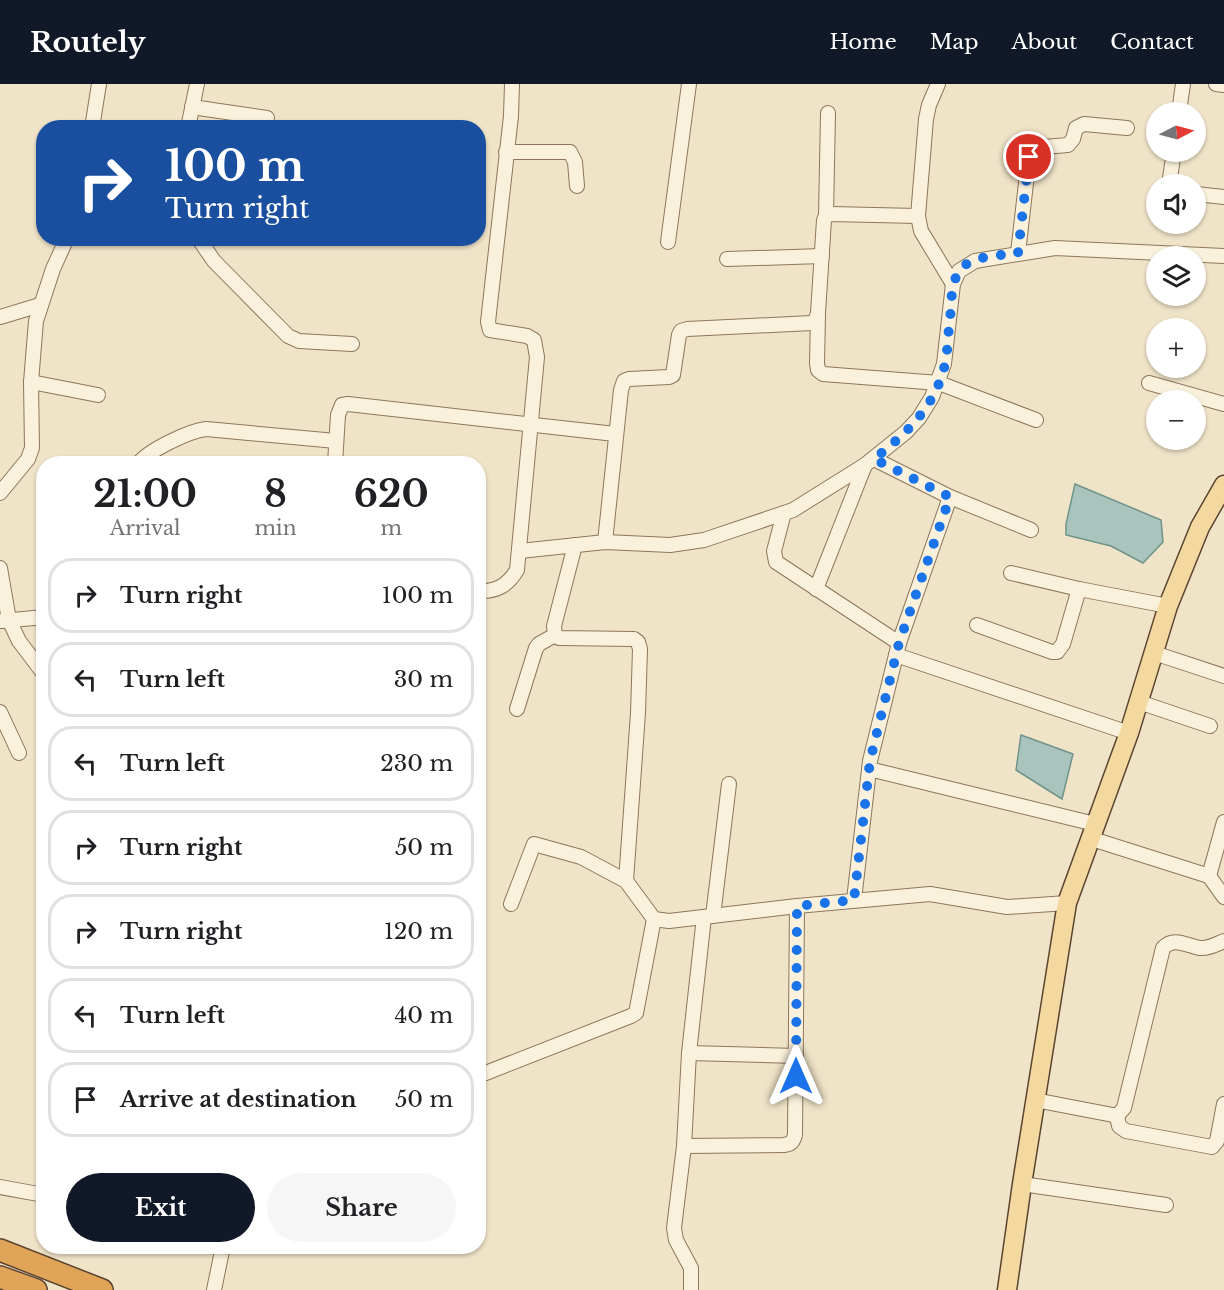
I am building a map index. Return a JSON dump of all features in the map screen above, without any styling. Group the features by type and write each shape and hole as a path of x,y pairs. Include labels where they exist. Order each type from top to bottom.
{"highway":[{"path":"0,1250 102,1290"},
{"path":"0,1277 36,1290"}],"main road":[{"path":"1007,1290 1067,903 1130,733 1168,606 1200,527 1224,485"}],"street":[{"path":"93,120 99,84"},
{"path":"190,120 197,84"},
{"path":"486,591 501,588 512,579 517,570 537,357 534,340 527,336 490,330 488,322 511,116 512,84"},
{"path":"668,242 689,84"},
{"path":"938,84 926,119 918,216 921,231 953,284"},
{"path":"1180,102 1183,84"},
{"path":"1216,84 1224,86"},
{"path":"192,107 267,118"},
{"path":"828,113 826,216 818,313 818,370 823,374 939,383 1036,420"},
{"path":"1018,253 1032,148 1068,145 1073,139 1076,128 1084,124 1127,128"},
{"path":"506,152 570,152 575,162 577,186"},
{"path":"1206,195 1224,197"},
{"path":"826,216 831,214 918,216"},
{"path":"0,493 28,459 32,448 31,382 40,305 63,246"},
{"path":"204,246 214,261 288,336 299,341 352,344"},
{"path":"520,552 605,542 670,545 718,536 793,510 870,462 919,418 939,383 945,364 953,284 959,271 975,261 1055,248 1224,256"},
{"path":"727,259 822,256"},
{"path":"0,318 40,305"},
{"path":"605,542 621,386 629,379 672,375 677,341 681,331 806,324 816,319 818,313"},
{"path":"31,382 98,395"},
{"path":"1149,383 1224,404"},
{"path":"335,456 339,410 342,405 348,404 615,434"},
{"path":"146,456 190,434 206,429 336,441"},
{"path":"870,462 1031,530"},
{"path":"816,589 870,462"},
{"path":"854,900 869,769 898,649 950,497"},
{"path":"784,513 774,551 776,562 898,649 1130,733"},
{"path":"555,635 554,626 575,545"},
{"path":"0,568 4,621 36,663"},
{"path":"1011,573 1168,606"},
{"path":"977,625 1057,652 1063,644 1079,589"},
{"path":"4,621 36,617"},
{"path":"517,709 539,644 555,635"},
{"path":"555,635 559,638 634,639 638,642 640,649 638,719 626,881"},
{"path":"1154,653 1224,676"},
{"path":"1139,702 1210,726"},
{"path":"0,713 19,753"},
{"path":"869,769 1092,831 1209,876 1224,897"},
{"path":"691,1290 691,1268 675,1234 684,1146 689,1053 729,784"},
{"path":"1209,876 1224,822"},
{"path":"511,904 534,844 581,857 626,881 654,919 669,921 854,900 930,894 1007,907 1067,903"},
{"path":"684,1146 790,1144 795,1135 797,906"},
{"path":"486,1073 636,1013 654,919"},
{"path":"1117,1116 1124,1108 1163,948 1176,942 1201,948 1224,941"},
{"path":"689,1053 796,1056"},
{"path":"1035,1100 1117,1116"},
{"path":"1117,1116 1119,1126 1126,1131 1212,1147 1217,1141 1224,1104"},
{"path":"1022,1184 1166,1205"},
{"path":"0,1187 36,1194"},
{"path":"214,1290 221,1254"}],"water":[{"path":"1075,484 1161,520 1163,542 1143,563 1111,546 1066,535 1066,524"},
{"path":"1021,735 1073,754 1062,799 1016,770"}],"route":[{"path":"796,1076 797,906 854,900 870,761 899,643 950,497 874,459 919,418 939,383 945,364 953,284 959,271 975,261 1018,253 1029,157"}]}
